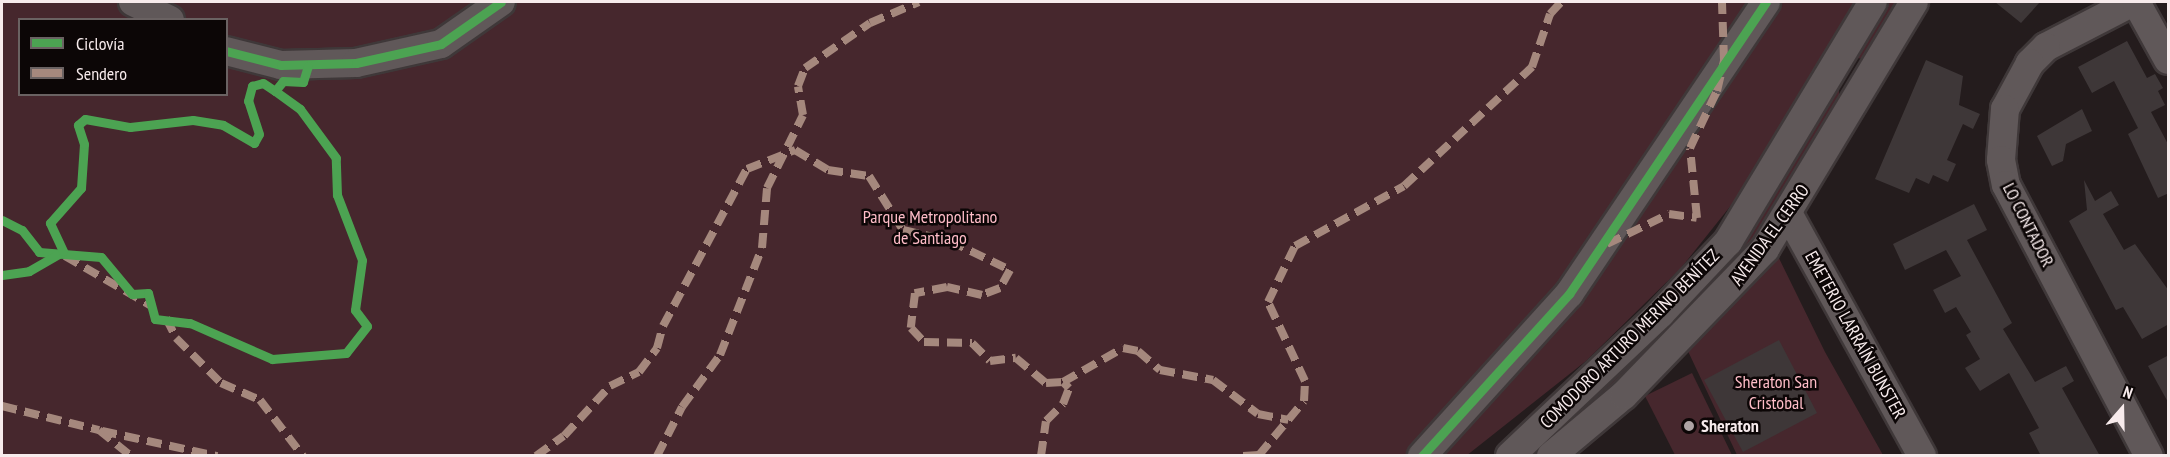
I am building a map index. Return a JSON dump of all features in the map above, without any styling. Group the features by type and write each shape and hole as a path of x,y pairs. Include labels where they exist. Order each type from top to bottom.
{"street":[{"path":"133,2 166,18"},
{"path":"228,52 281,66 356,63 441,44 501,2"},
{"path":"1422,456 1569,294 1766,2"},
{"name":"COMODORO ARTURO MERINO BENÍTEZ","path":"1510,456 1661,313 1728,242 1826,73 1873,2"},
{"name":"AVENIDA EL CERRO","path":"1551,456 1691,331 1789,215 1914,2"},
{"path":"2135,2 2169,60"},
{"name":"LO CONTADOR","path":"2135,2 2046,47 2030,63 2005,109 2001,160 2006,185 2149,456"},
{"path":"1852,33 1858,56 1874,59 1886,51"},
{"path":"1826,73 1851,81 1855,100"},
{"name":"EMETERIO LARRAÍN BUNSTER","path":"1789,215 1922,456"}],"green space":[{"name":"Parque Metropolitano de Santiago","path":"2,2 1859,2 1752,179 1681,268 1586,361 1466,456 2,455"},
{"path":"1888,2 1904,2 1864,59 1857,58 1856,48"},
{"path":"1833,87 1839,90 1839,100 1748,255 1734,244"},
{"name":"Sheraton San Cristobal","path":"1774,248 1825,352 1883,455 1737,455 1686,347"},
{"path":"1718,271 1734,273 1535,455 1525,456"},
{"name":"Sheraton","path":"1692,373 1732,455 1675,455 1645,396"}],"building":[{"path":"1995,2 2040,2 2021,23"},
{"path":"2127,41 2147,78 2155,74 2163,88 2158,91 2165,105 2151,112 2169,146 2169,193 2158,198 2128,134 2138,128 2114,81 2092,93 2078,67"},
{"path":"1926,60 1963,76 1959,105 1980,114 1973,129 1963,124 1947,160 1956,164 1948,182 1933,175 1929,184 1916,178 1909,193 1875,179"},
{"path":"2082,109 2092,131 2066,144 2063,161 2052,166 2037,136"},
{"path":"2084,180 2095,201 2111,191 2119,205 2103,214 2124,250 2135,244 2169,291 2169,324 2142,339 2123,307 2116,310 2069,221 2087,210"},
{"path":"1974,204 1987,230 1967,240 2012,323 2003,329 2035,382 2066,366 2074,381 2062,388 2100,456 2041,456 2029,433 2039,428 2009,373 1980,391 1965,368 1980,359 1966,335 1971,332 1956,307 1945,313 1933,290 1961,276 1946,250 1905,270 1893,244"},
{"path":"1779,340 1817,413 1743,452 1704,380"},
{"path":"2169,355 2169,404 2148,366"}],"marked path":[{"path":"657,456 682,407 720,355 762,248 767,188 803,115 798,86 805,68 870,23 919,2"},
{"path":"1243,456 1259,455 1304,401 1305,381 1268,302 1295,246 1404,186 1532,67 1550,14 1561,2"},
{"path":"1607,244 1669,214 1697,218 1690,148 1717,91 1724,60 1722,2"},
{"path":"536,456 564,436 610,386 639,372 657,348 663,326 747,169 795,150 828,170 869,176 903,230 950,241 1010,270 1000,288 982,295 947,287 915,293 911,328 924,342 972,343 990,361 1016,358 1046,383 1063,382 1123,348 1138,351 1160,370 1213,380 1258,414 1288,420"},
{"path":"65,256 153,307"},
{"path":"166,318 176,338 221,383 260,400 303,456"},
{"path":"1041,456 1046,421 1063,404 1069,388 1063,382"},
{"path":"2,406 99,430 131,456"},
{"path":"102,431 217,456"}],"cycle path":[{"path":"228,52 281,65 356,63 441,44 501,2"},
{"path":"1422,456 1569,294 1766,2"},
{"path":"2,275 29,271 63,251 50,223 81,188 84,144 78,125 85,119 130,127 193,120 223,125 254,143 259,134 248,101 252,86 263,83 275,91 283,81 303,82 308,66"},
{"path":"2,220 22,230 39,252 101,257 132,294 148,293 155,319 190,323 272,359 346,353 367,326 355,310 362,260 337,195 336,158 300,109 275,91"}],"place":[{"name":"Sheraton","path":"1689,426"}]}
